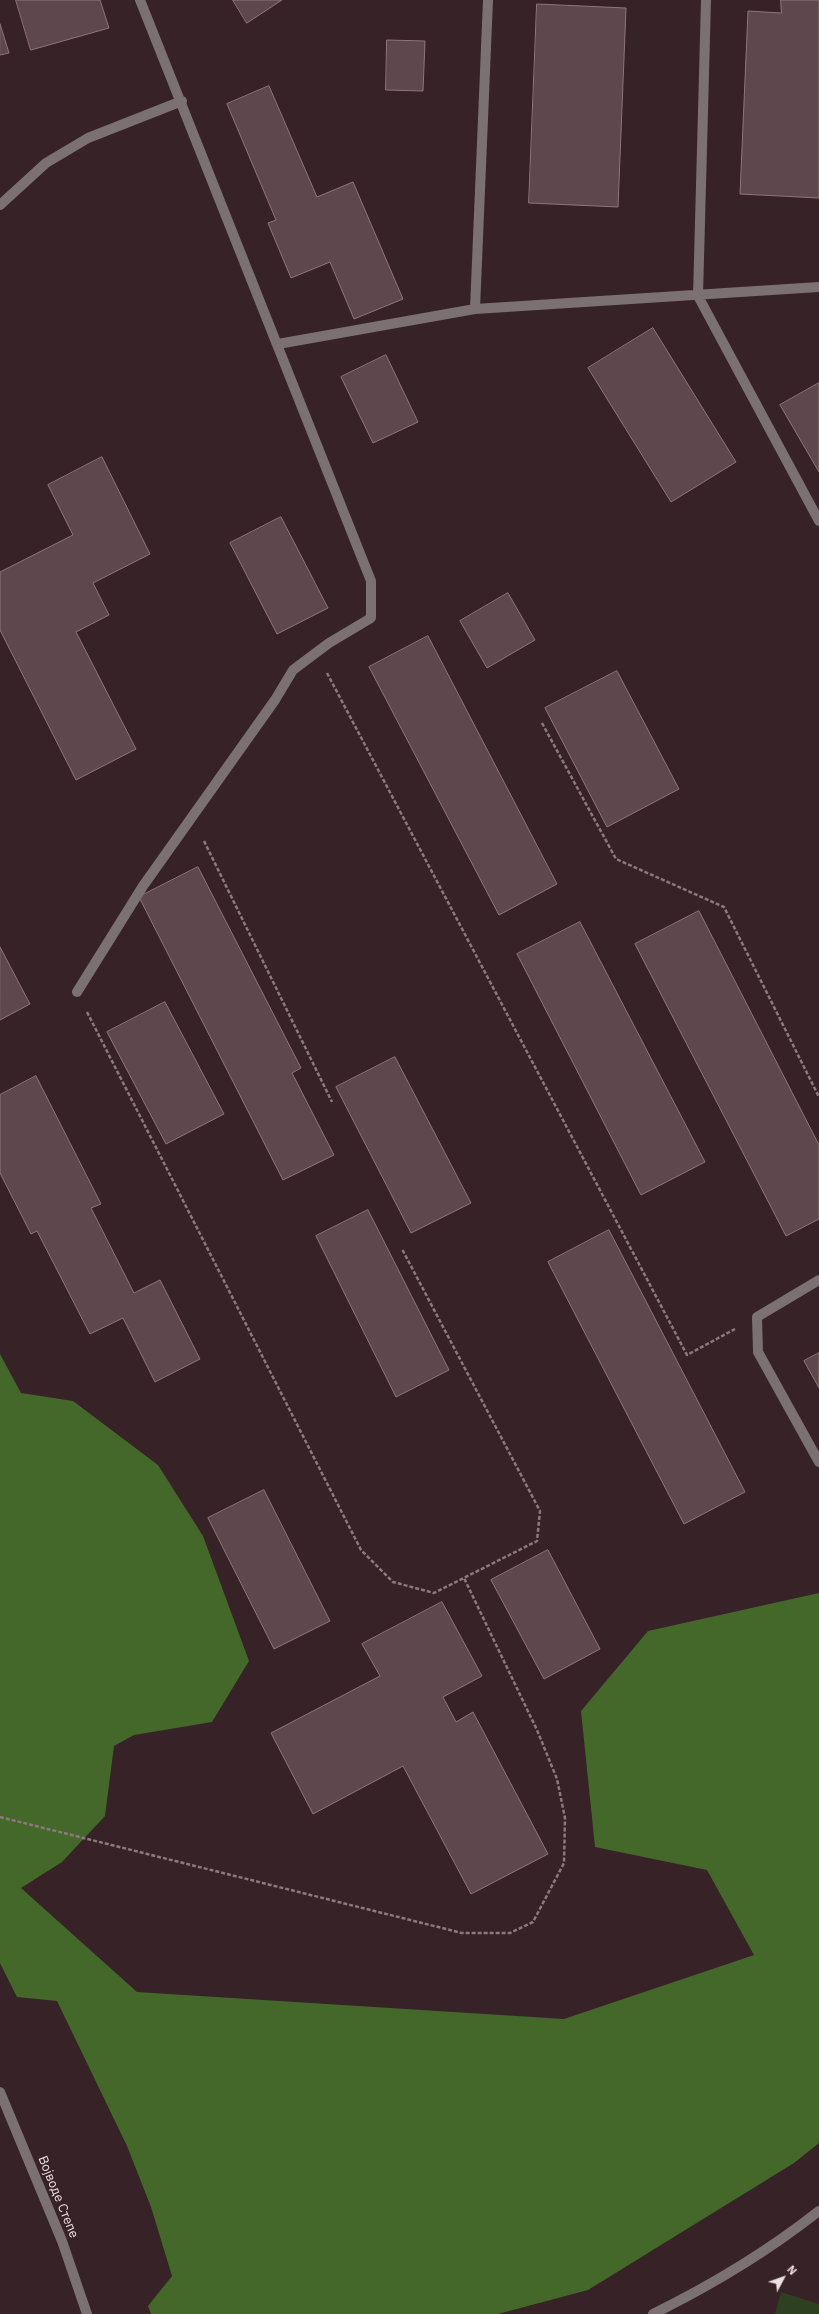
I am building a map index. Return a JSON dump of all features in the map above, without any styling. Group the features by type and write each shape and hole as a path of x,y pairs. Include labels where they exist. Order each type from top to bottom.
{"street":[{"path":"77,992 143,886 275,700 293,670 316,653 371,618 371,581 182,101 140,0"},
{"path":"475,309 488,0"},
{"path":"706,0 698,296 819,521"},
{"path":"0,205 46,163 88,138 182,101"},
{"path":"278,344 475,309 698,296 819,287"},
{"path":"819,1280 757,1317 758,1352 819,1462"},
{"name":"Војводе Степе","path":"0,2092 62,2241 87,2314"},
{"path":"653,2314 730,2274 762,2254 819,2212"}],"path":[{"path":"316,653 687,1355 757,1317"},
{"path":"542,723 616,859 724,907 819,1097"},
{"path":"192,817 332,1102"},
{"path":"77,992 361,1550 393,1582 434,1593 537,1541 540,1511 402,1249"},
{"path":"0,1817 462,1933 510,1933 533,1922 564,1863 565,1818 557,1779 537,1730 464,1578"}],"green space":[{"path":"0,1354 21,1393 73,1401 158,1465 203,1536 249,1661 212,1722 134,1735 114,1746 105,1816 62,1862 21,1888 137,1992 564,2019 754,1955 707,1870 595,1847 581,1711 648,1631 819,1593 819,2143 794,2163 588,2290 498,2314 151,2314 148,2306 172,2276 151,2207 127,2146 57,2001 17,1997 0,1963"},
{"path":"781,2292 819,2304 819,2314 775,2314"}],"building":[{"path":"16,0 100,0 109,28 31,50"},
{"path":"233,0 282,0 247,23"},
{"path":"781,0 819,0 819,198 740,194 748,11 781,13"},
{"path":"537,4 626,8 618,207 529,203"},
{"path":"0,24 9,53 0,55"},
{"path":"387,40 425,41 423,91 386,90"},
{"path":"269,86 317,197 353,182 403,299 354,319 330,262 291,278 268,223 276,220 227,104"},
{"path":"653,328 736,462 671,502 588,368"},
{"path":"386,355 418,422 373,443 341,377"},
{"path":"819,383 819,472 780,405"},
{"path":"102,457 150,554 93,583 109,615 76,632 136,749 76,780 0,630 0,572 73,535 48,485"},
{"path":"281,517 328,608 277,634 230,543"},
{"path":"508,593 535,640 487,668 460,621"},
{"path":"428,636 557,884 499,915 369,667"},
{"path":"617,671 679,789 607,827 545,708"},
{"path":"198,867 301,1068 292,1073 334,1155 283,1180 139,897"},
{"path":"699,911 819,1145 819,1219 786,1236 635,944"},
{"path":"580,922 705,1162 641,1195 517,954"},
{"path":"0,947 30,1004 0,1020"},
{"path":"165,1002 224,1114 166,1144 107,1032"},
{"path":"395,1057 471,1203 411,1233 336,1087"},
{"path":"36,1076 101,1204 91,1208 134,1293 160,1280 200,1359 155,1382 123,1318 90,1334 37,1231 31,1234 0,1173 0,1095"},
{"path":"368,1210 449,1370 396,1397 316,1236"},
{"path":"609,1230 745,1492 684,1524 548,1262"},
{"path":"819,1353 819,1388 804,1361"},
{"path":"264,1490 330,1621 274,1649 208,1518"},
{"path":"548,1550 600,1649 544,1679 491,1580"},
{"path":"442,1602 482,1676 443,1697 456,1722 473,1712 548,1854 471,1894 403,1766 313,1814 271,1733 380,1676 362,1644"}]}
